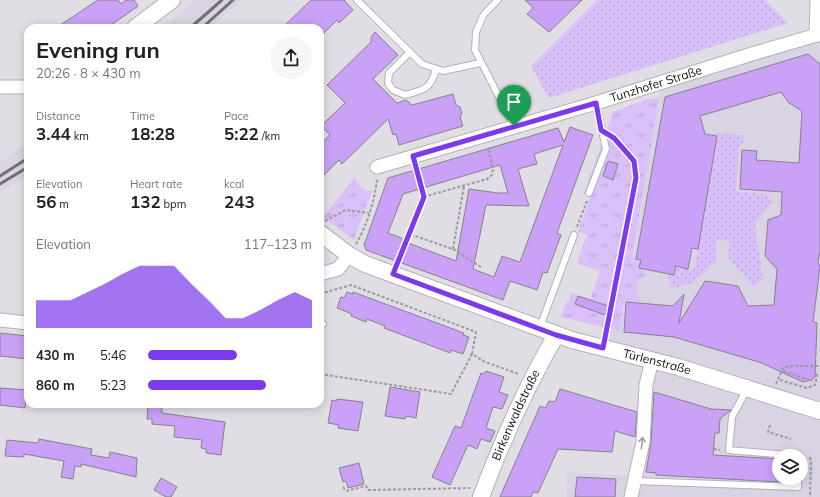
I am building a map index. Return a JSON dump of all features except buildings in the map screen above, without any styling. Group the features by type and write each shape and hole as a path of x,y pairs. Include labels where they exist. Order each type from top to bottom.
{"street":[{"path":"141,24 172,0"},
{"path":"817,0 818,35"},
{"name":"Tunzhofer Straße","path":"377,167 596,103 818,35"},
{"path":"0,87 24,88"},
{"name":"Türlenstraße","path":"324,236 349,255 364,264 556,335 652,360 820,411"},
{"path":"324,273 338,269 349,255"},
{"path":"0,320 24,323"},
{"name":"Birkenwaldstraße","path":"482,495 531,378 556,335"},
{"path":"631,497 636,481 643,442 646,385 652,360"}],"lane":[{"path":"357,0 422,64 443,71 480,63"},
{"path":"498,0 484,14 476,32 474,50 514,126"},
{"path":"410,52 389,73 388,83 393,90 405,95 429,87 434,79 436,69"},
{"path":"590,193 606,149 596,103"},
{"path":"539,328 574,235"},
{"path":"747,389 732,417 729,450 772,454"},
{"path":"636,481 798,487 798,485"}],"path":[{"path":"601,130 614,138 634,161 636,178 603,348"},
{"path":"424,197 487,179 492,175 493,169 484,135"},
{"path":"393,274 424,197 413,156"},
{"path":"349,255 357,243 376,191 377,167"},
{"path":"453,249 464,186"},
{"path":"574,235 590,193"},
{"path":"324,221 346,210 369,213"},
{"path":"409,234 453,249 481,267"},
{"path":"324,293 351,285 476,332 472,354 451,394 324,375"},
{"path":"472,354 485,362 531,378"},
{"path":"770,396 783,371 783,368 789,366 818,366"},
{"path":"783,371 812,381"},
{"path":"780,380 807,388 814,385 817,374"},
{"path":"770,425 768,432 791,439"},
{"path":"810,457 810,497"},
{"path":"343,486 346,491 366,486 368,490 472,488 482,495"}],"shaded area":[{"path":"195,0 241,0 214,24 167,24"},
{"path":"820,39 820,497 566,497 568,472 639,476 655,357 606,346 609,329 620,331 660,86"},
{"path":"24,145 24,177 0,192 0,163"}],"green space":[{"path":"597,0 764,0 788,23 549,98 531,66"},
{"path":"659,98 632,258 641,260 639,268 642,269 645,276 639,280 636,286 640,299 638,302 624,302 620,331 561,317 567,301 569,301 572,293 590,300 600,271 577,263 587,235 578,232 591,195 584,193 613,112 645,100"},
{"path":"718,133 744,135 743,144 739,145 736,192 766,194 772,202 755,224 763,278 754,287 728,257 730,241 716,240 717,261 691,284 671,288 668,274 674,275 676,267 694,270"},
{"path":"355,177 361,187 372,191 354,240 324,218 324,216"}],"railway":[{"path":"195,24 222,0"},
{"path":"206,24 233,0"},
{"path":"0,176 24,161"},
{"path":"0,184 24,169"}],"route":[{"path":"596,103 601,130 614,138 634,161 636,178 603,348 556,335 393,274 424,197 413,156 514,126 596,103"}]}
